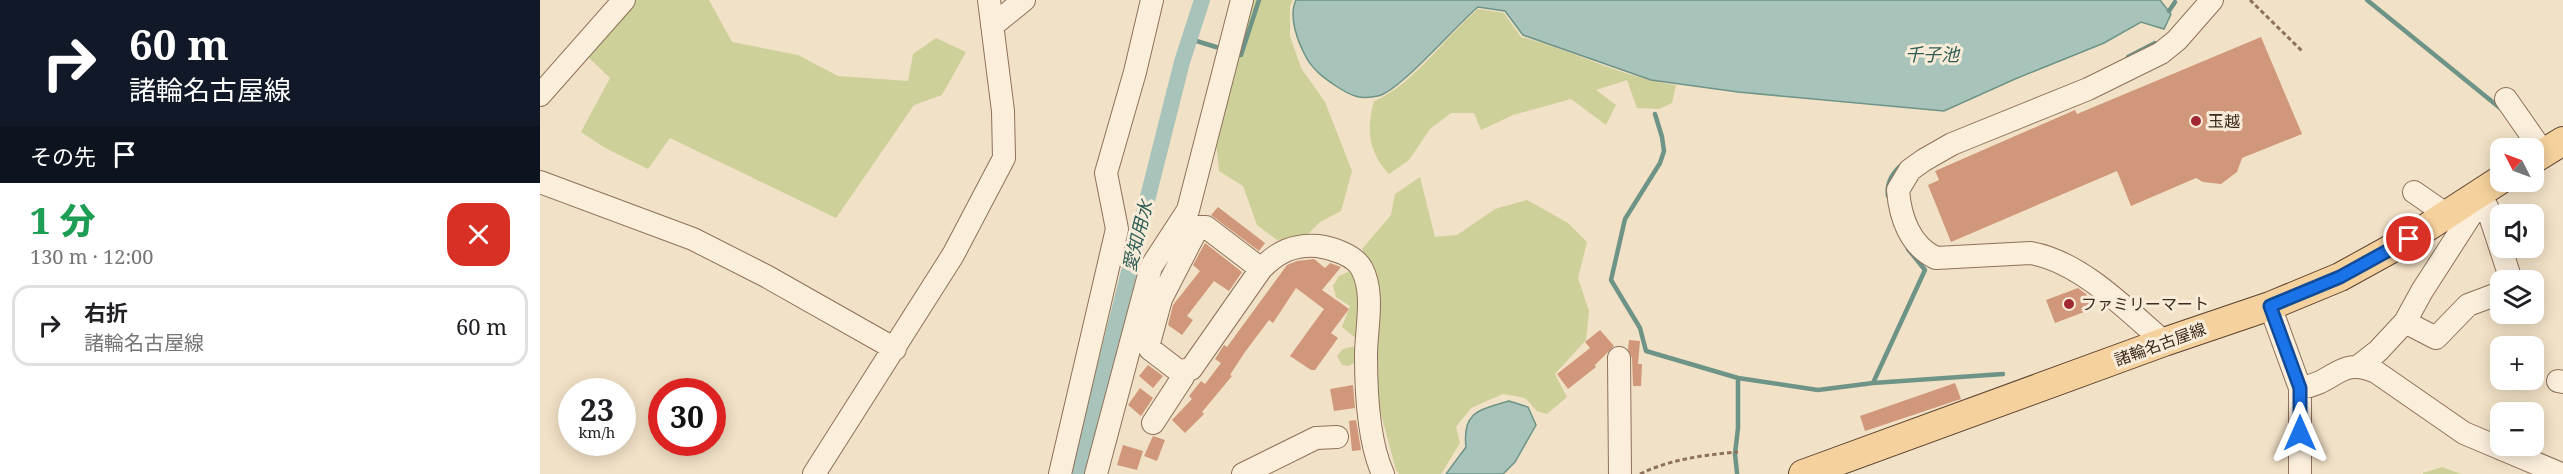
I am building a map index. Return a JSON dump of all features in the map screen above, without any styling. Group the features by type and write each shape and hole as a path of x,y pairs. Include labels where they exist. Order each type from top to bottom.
{"main road":[{"name":"諸輪名古屋線","path":"1803,474 2164,342 2270,306 2340,277 2377,258 2489,188"}],"street":[{"path":"540,95 624,0"},
{"path":"814,474 953,255 1004,159 1003,111 989,0"},
{"path":"992,26 1024,0"},
{"path":"1060,474 1117,229 1106,173 1135,72 1152,0"},
{"path":"1096,474 1151,267 1188,210 1242,0"},
{"path":"2164,342 2118,302 2070,266 2045,255 2031,253 1936,258 1927,254 1919,247 1904,221 1898,190 1910,170 1952,144 2088,89 2160,53 2177,40 2202,3"},
{"path":"2506,99 2547,151"},
{"path":"540,182 693,238 766,276 895,349"},
{"path":"2489,188 2487,207 2508,270"},
{"path":"2300,388 2314,386 2346,367 2360,365 2378,351 2404,322 2489,188"},
{"path":"2414,192 2440,210 2444,217"},
{"path":"1261,269 1206,226 1198,227 1161,299 1149,343 1150,349 1180,372 1191,369 1270,259 1296,246 1320,246 1346,255 1360,266 1368,289 1366,356 1370,418 1383,474"},
{"path":"2404,322 2436,338 2468,305 2490,297"},
{"path":"2270,306 2300,388 2300,474"},
{"path":"1619,358 1620,474"},
{"path":"2360,365 2376,372 2464,433 2561,474"},
{"path":"1154,423 1183,377 1185,370"},
{"path":"1243,474 1316,438 1337,437"}],"path":[{"path":"2250,0 2304,52"},
{"path":"1640,474 1696,456 1738,452"}],"green space":[{"path":"635,0 709,0 732,42 798,55 838,76 908,81 913,54 936,38 966,52 942,95 914,105 836,218 670,138 648,169 607,149 581,132 610,78 586,55"},
{"path":"1253,0 1293,0 1290,6 1290,36 1301,68 1325,102 1352,171 1341,211 1320,222 1307,235 1277,240 1257,225 1243,186 1219,171 1216,143"},
{"path":"1478,9 1504,13 1521,37 1636,76 1676,85 1672,103 1659,109 1637,108 1627,80 1596,90 1616,105 1606,125 1571,99 1513,115 1481,130 1474,113 1451,113 1430,129 1409,160 1389,174 1377,157 1371,140 1370,121 1374,101 1388,94 1415,73"},
{"path":"1420,177 1435,237 1457,235 1495,209 1527,200 1568,223 1587,242 1578,278 1589,311 1586,340 1555,374 1567,397 1547,414 1537,411 1525,398 1503,394 1471,408 1456,427 1460,443 1441,474 1399,474 1381,414 1371,353 1375,276 1362,249 1391,215 1395,194"},
{"path":"1350,271 1359,274 1364,290 1361,316 1362,368 1356,362 1348,366 1342,365 1337,356 1343,349 1359,345 1357,339 1342,327 1350,306 1336,297 1333,286 1339,276"},
{"path":"2442,467 2461,474 2423,474 2423,473"}],"water":[{"name":"千子池","path":"1296,0 2160,0 2171,14 2164,29 2141,22 2104,43 1944,111 1738,92 1651,80 1523,35 1505,11 1478,7 1400,83 1378,96 1361,97 1346,92 1332,83 1309,62 1295,29 1293,14"},
{"path":"1509,401 1528,407 1536,425 1515,462 1503,474 1446,474 1466,447 1467,426 1470,419 1482,410"}],"building":[{"name":"玉越","path":"2261,37 2302,134 2242,158 2237,172 2221,184 2203,182 2196,178 2131,206 2117,171 1951,242 1928,185 1939,180 1935,171 2075,110 2077,114"},
{"path":"1218,207 1265,243 1259,251 1211,215"},
{"path":"1205,243 1242,272 1229,291 1214,281 1187,316 1193,320 1182,335 1168,325 1173,305 1200,271 1193,265"},
{"path":"1314,259 1325,268 1330,263 1341,267 1322,290 1349,309 1331,333 1338,338 1315,370 1311,370 1290,356 1324,309 1296,288 1273,323 1269,320 1245,352 1230,375 1232,376 1202,412 1204,414 1185,433 1172,420 1192,399 1189,396 1201,381 1205,384 1221,363 1215,359 1224,345 1227,347 1287,265"},
{"name":"ファミリーマート","path":"2078,288 2086,294 2092,309 2055,323 2046,300"},
{"path":"1600,330 1614,346 1595,365 1596,367 1568,389 1557,374 1590,348 1585,342"},
{"path":"1629,340 1640,341 1638,364 1642,364 1641,386 1633,386"},
{"path":"1148,365 1163,376 1153,388 1139,376"},
{"path":"1955,383 1961,399 1865,431 1860,416"},
{"path":"1353,385 1355,408 1334,411 1330,389"},
{"path":"1140,388 1153,398 1141,416 1128,405"},
{"path":"1356,420 1361,450 1352,451 1349,421"},
{"path":"1153,436 1165,440 1157,461 1144,456"},
{"path":"1123,445 1143,451 1137,470 1117,465"}],"waterway":[{"name":"愛知用水","path":"1078,474 1182,62 1202,0"},
{"path":"1241,55 1259,0"},
{"path":"2367,0 2500,108"},
{"path":"2169,11 2175,2"},
{"path":"1190,39 1216,47"},
{"path":"2128,57 2155,43"},
{"path":"1655,114 1664,151 1660,163 1625,219 1611,280 1640,328 1646,351 1738,378 1818,390 1873,383 2003,374"},
{"path":"1888,196 1891,178 1904,163"},
{"path":"1873,383 1925,270 1908,249"},
{"path":"1737,473 1735,454 1738,428 1738,378"}],"place":[{"name":"玉越","path":"2196,121"},
{"name":"ファミリーマート","path":"2069,304"}],"route":[{"path":"2300,433 2300,388 2270,306 2340,277 2409,239"}]}
